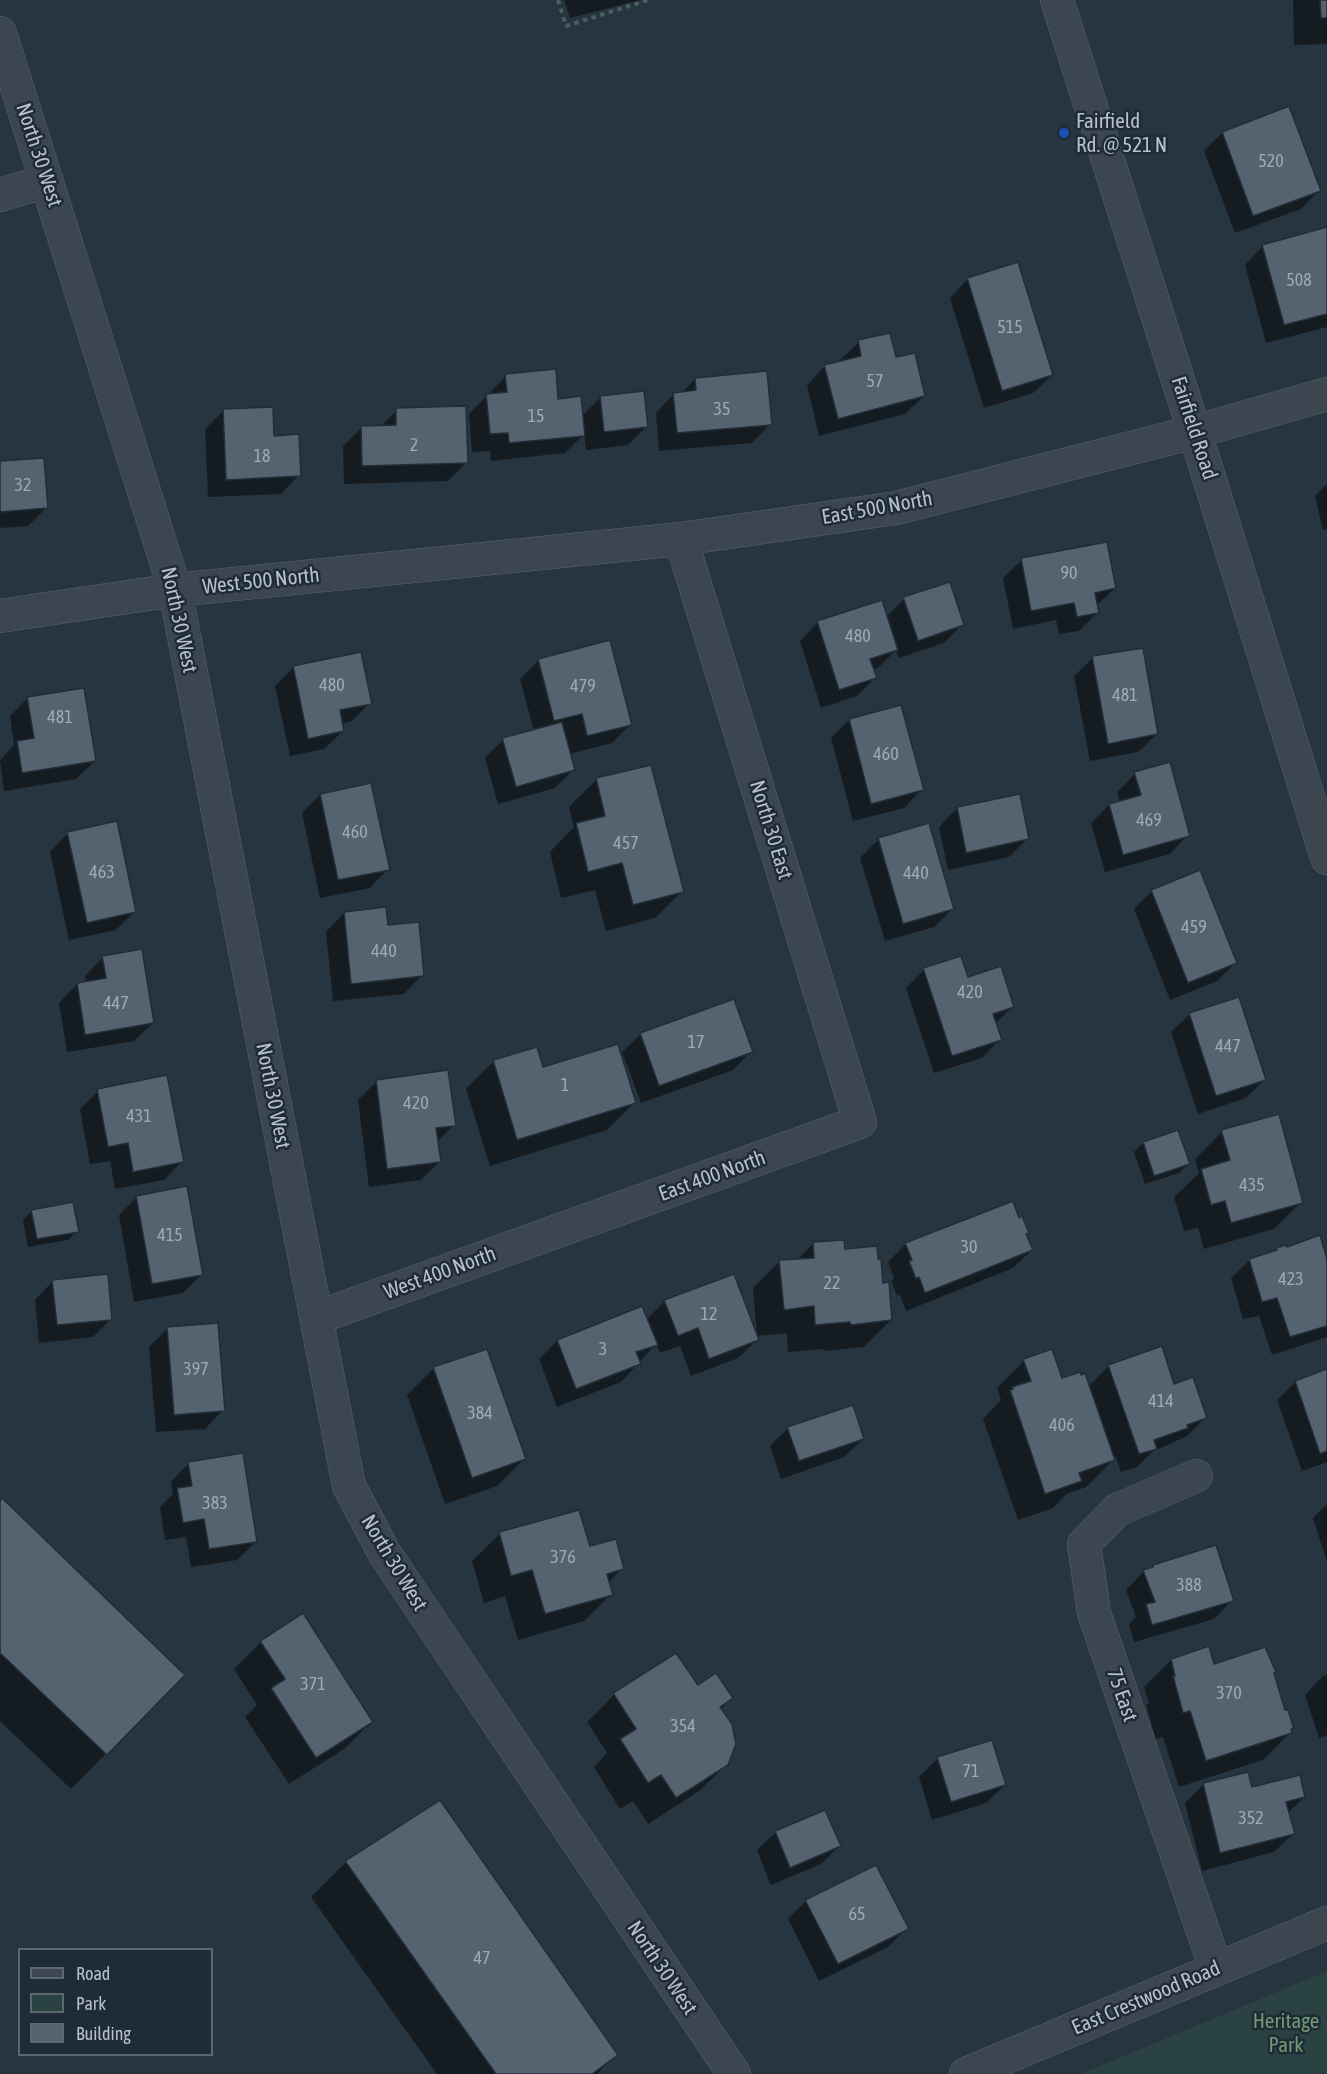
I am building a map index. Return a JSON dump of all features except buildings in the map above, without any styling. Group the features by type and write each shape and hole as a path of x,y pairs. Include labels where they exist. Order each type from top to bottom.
{"street":[{"name":"Fairfield Road","path":"1057,0 1327,858"},
{"name":"North 30 West","path":"0,33 175,590 349,1486 384,1554 734,2074"},
{"path":"0,195 47,181"},
{"name":"East 500 North","path":"416,566 681,539 896,508 1194,432 1327,394"},
{"name":"North 30 East","path":"681,539 860,1122"},
{"name":"West 500 North","path":"0,616 175,590 416,566"},
{"name":"East 400 North","path":"563,1229 860,1122"},
{"name":"West 400 North","path":"316,1318 563,1229"},
{"name":"75 East","path":"1196,1476 1117,1510 1084,1544 1094,1614 1216,1969"},
{"name":"East Crestwood Road","path":"966,2074 1327,1923"}],"path":[{"path":"558,0 566,26 648,0"}],"green space":[{"name":"Heritage Park","path":"1327,1971 1327,2074 1081,2074"}],"place":[{"name":"Fairfield Rd. @ 521 N","path":"1064,133"}]}
